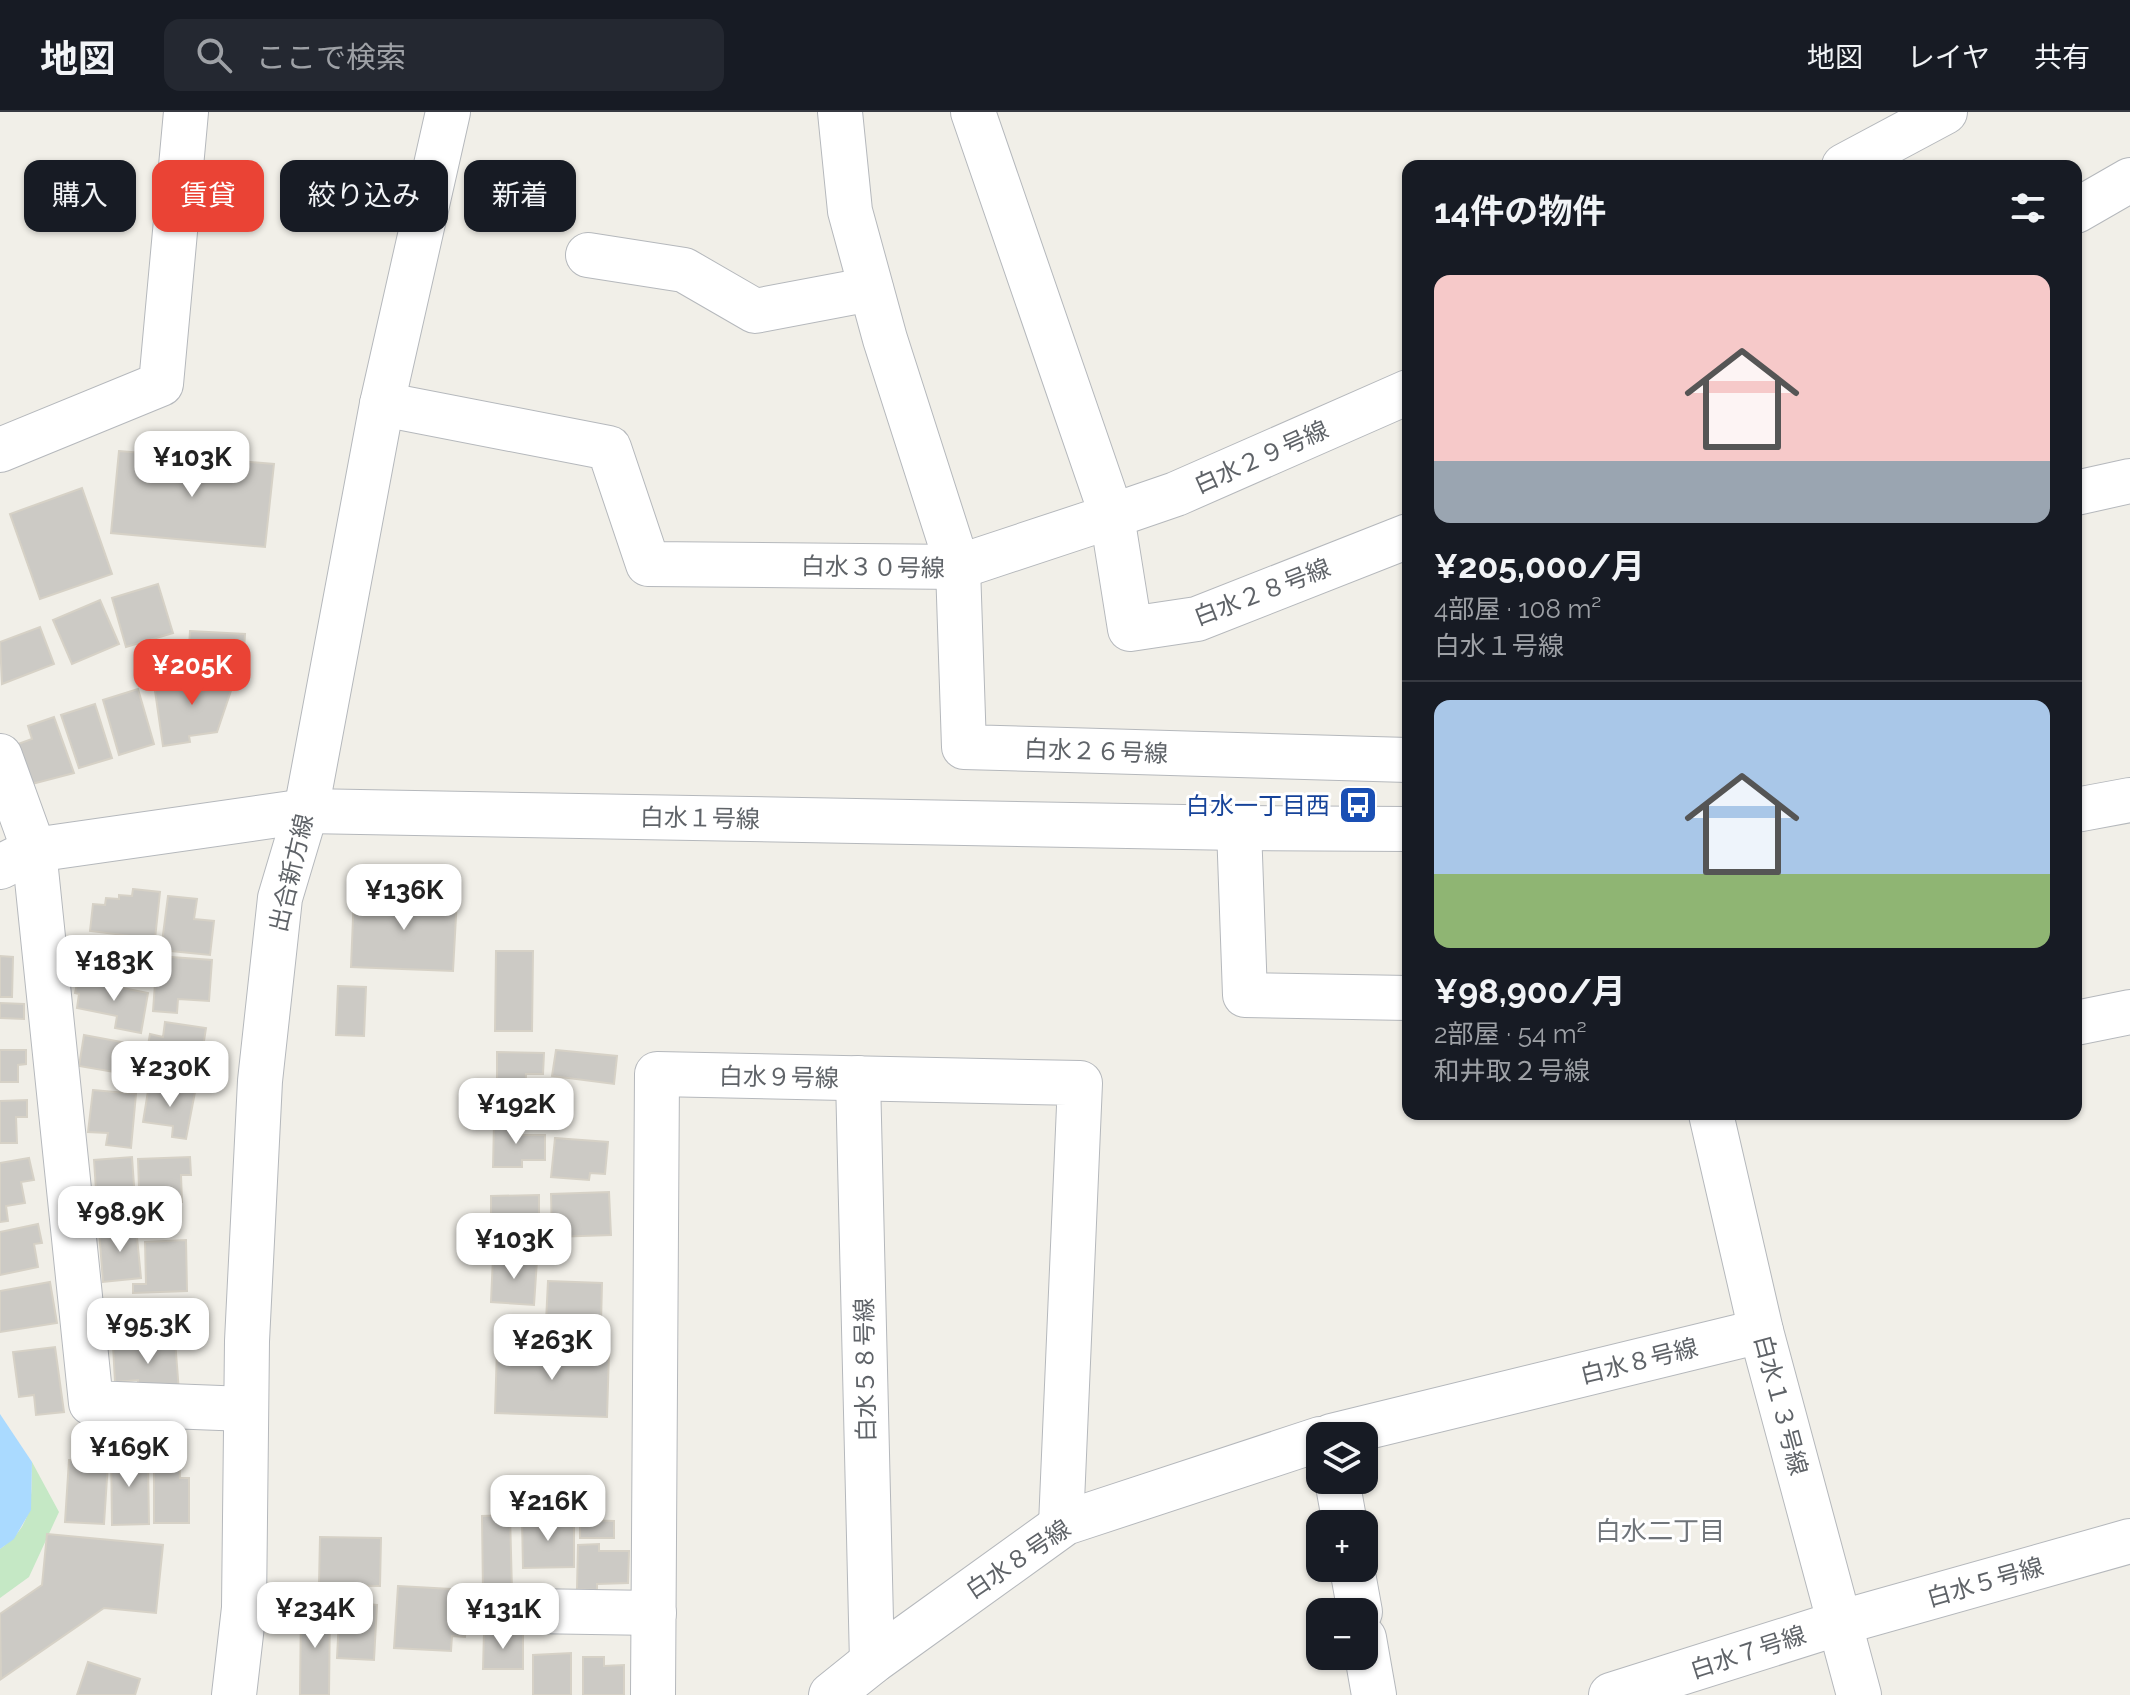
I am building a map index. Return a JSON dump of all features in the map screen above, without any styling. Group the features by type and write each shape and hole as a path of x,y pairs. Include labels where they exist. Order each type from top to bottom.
{"street":[{"path":"0,450 161,384 186,112"},
{"name":"出合新方線","path":"234,1695 244,1608 248,1325 262,1048 280,898 306,811 382,404 448,112"},
{"path":"840,112 850,211 871,289 958,567"},
{"path":"973,112 1112,516"},
{"path":"1853,160 1918,118"},
{"path":"2082,208 2130,180"},
{"path":"588,255 684,270 755,311 871,289"},
{"name":"白水２９号線","path":"1112,516 1176,494 1402,395"},
{"name":"白水３０号線","path":"382,404 609,448 648,564 958,567 1112,516"},
{"path":"2082,492 2130,481"},
{"name":"白水２８号線","path":"1112,516 1130,629 1197,619 1402,538"},
{"name":"白水２６号線","path":"958,567 964,747 1402,760"},
{"path":"0,756 17,858 91,1403 246,1409"},
{"path":"2082,809 2130,800"},
{"name":"白水１号線","path":"17,858 306,811 1402,829"},
{"path":"1239,828 1245,995 1402,998"},
{"path":"2082,1022 2130,1012"},
{"name":"白水９号線","path":"653,1695 657,1074 1080,1083 1061,1525"},
{"name":"白水５８号線","path":"858,1078 872,1662"},
{"name":"白水１３号線","path":"1712,1120 1761,1331 1859,1695"},
{"name":"白水８号線","path":"1378,1425 1761,1331"},
{"name":"白水８号線","path":"831,1695 1061,1525 1306,1444"},
{"name":"白水５号線","path":"1839,1623 2130,1541"},
{"path":"529,1611 654,1613"},
{"name":"白水７号線","path":"1611,1695 1839,1623"},
{"path":"1370,1670 1374,1695"}],"green space":[{"path":"32,1462 59,1512 29,1577 0,1598 0,1549 25,1521 31,1500"}],"water":[{"path":"0,1414 32,1462 31,1510 14,1539 0,1549"}],"building":[{"path":"119,451 274,464 265,547 111,533"},
{"path":"82,488 112,574 40,599 10,514"},
{"path":"158,584 173,633 126,647 112,598"},
{"path":"100,600 119,644 72,664 53,620"},
{"path":"40,627 54,664 2,684 0,642"},
{"path":"190,631 245,634 243,667 188,663"},
{"path":"237,673 217,732 189,736 190,742 163,746 154,684"},
{"path":"138,689 154,744 119,755 103,700"},
{"path":"95,704 112,758 79,768 61,715"},
{"path":"54,717 74,773 28,785 15,745 32,739 28,726"},
{"path":"133,889 160,892 155,939 90,931 93,904 105,905 106,898 119,899 119,895 132,896"},
{"path":"354,894 457,898 453,971 351,967"},
{"path":"168,896 197,899 194,919 214,921 210,955 161,950"},
{"path":"79,937 152,946 147,981 103,975 105,966 75,962"},
{"path":"496,951 533,951 532,1031 495,1031"},
{"path":"0,956 13,957 12,997 0,997"},
{"path":"157,956 212,960 209,1001 178,999 177,1013 153,1011"},
{"path":"78,979 148,993 141,1033 115,1028 117,1016 77,1008 79,994 75,993"},
{"path":"338,986 366,987 364,1036 336,1035"},
{"path":"0,1003 24,1004 24,1019 0,1018"},
{"path":"165,1022 206,1028 199,1073 171,1069 170,1078 143,1074 150,1034 163,1037"},
{"path":"84,1035 143,1046 138,1076 79,1066"},
{"path":"0,1050 26,1050 26,1064 18,1065 18,1082 0,1082"},
{"path":"556,1050 617,1056 614,1084 552,1076"},
{"path":"497,1052 544,1053 543,1074 526,1074 525,1102 497,1101"},
{"path":"149,1085 195,1092 186,1139 172,1137 173,1126 143,1122"},
{"path":"93,1090 136,1094 131,1148 106,1145 108,1133 88,1132"},
{"path":"27,1100 27,1117 16,1117 17,1143 0,1143 0,1101"},
{"path":"494,1123 520,1123 520,1135 545,1135 545,1160 522,1160 522,1167 493,1167"},
{"path":"555,1138 608,1142 605,1174 590,1173 589,1180 551,1177"},
{"path":"132,1157 136,1214 120,1215 119,1203 97,1205 94,1160"},
{"path":"190,1157 191,1175 181,1175 182,1202 157,1204 157,1215 140,1216 138,1159"},
{"path":"29,1158 34,1180 21,1182 25,1203 6,1206 8,1221 0,1222 0,1163"},
{"path":"609,1192 611,1235 552,1237 551,1194"},
{"path":"539,1195 539,1236 491,1236 491,1196"},
{"path":"38,1224 42,1243 34,1244 38,1267 0,1275 0,1232"},
{"path":"136,1227 141,1278 103,1282 99,1230"},
{"path":"186,1240 187,1291 133,1293 133,1284 146,1284 145,1242"},
{"path":"493,1257 537,1260 534,1305 491,1302"},
{"path":"548,1281 602,1283 601,1324 546,1322"},
{"path":"50,1282 57,1323 0,1332 0,1291"},
{"path":"181,1299 184,1331 131,1336 130,1324 106,1326 104,1305"},
{"path":"175,1340 179,1392 139,1395 138,1380 115,1382 113,1345"},
{"path":"55,1347 64,1412 36,1415 34,1395 19,1397 13,1352"},
{"path":"497,1348 609,1352 607,1417 495,1413"},
{"path":"125,1445 125,1461 148,1461 149,1524 112,1525 111,1446"},
{"path":"154,1453 179,1454 180,1478 189,1478 189,1523 154,1523"},
{"path":"69,1460 108,1463 104,1524 65,1522"},
{"path":"510,1515 512,1591 483,1592 482,1516"},
{"path":"574,1518 574,1567 523,1568 522,1519"},
{"path":"580,1520 614,1521 614,1538 580,1538"},
{"path":"47,1534 163,1545 156,1613 104,1608 1,1679 0,1614 42,1585"},
{"path":"320,1537 381,1538 380,1586 319,1585"},
{"path":"599,1544 599,1551 629,1551 628,1583 597,1584 597,1590 577,1589 578,1545"},
{"path":"398,1586 469,1590 465,1637 452,1636 451,1651 394,1648"},
{"path":"347,1594 366,1595 366,1604 377,1605 374,1660 337,1658 339,1619 345,1619"},
{"path":"301,1604 330,1605 329,1695 300,1695"},
{"path":"484,1632 523,1632 523,1669 483,1669"},
{"path":"571,1653 571,1695 533,1695 533,1655"},
{"path":"583,1657 604,1657 604,1666 624,1665 624,1695 583,1695"},
{"path":"88,1662 140,1679 135,1695 77,1695"}],"place":[{"name":"白水一丁目西","path":"1358,805"}],"district":[{"name":"白水二丁目","path":"1660,1531"}]}
